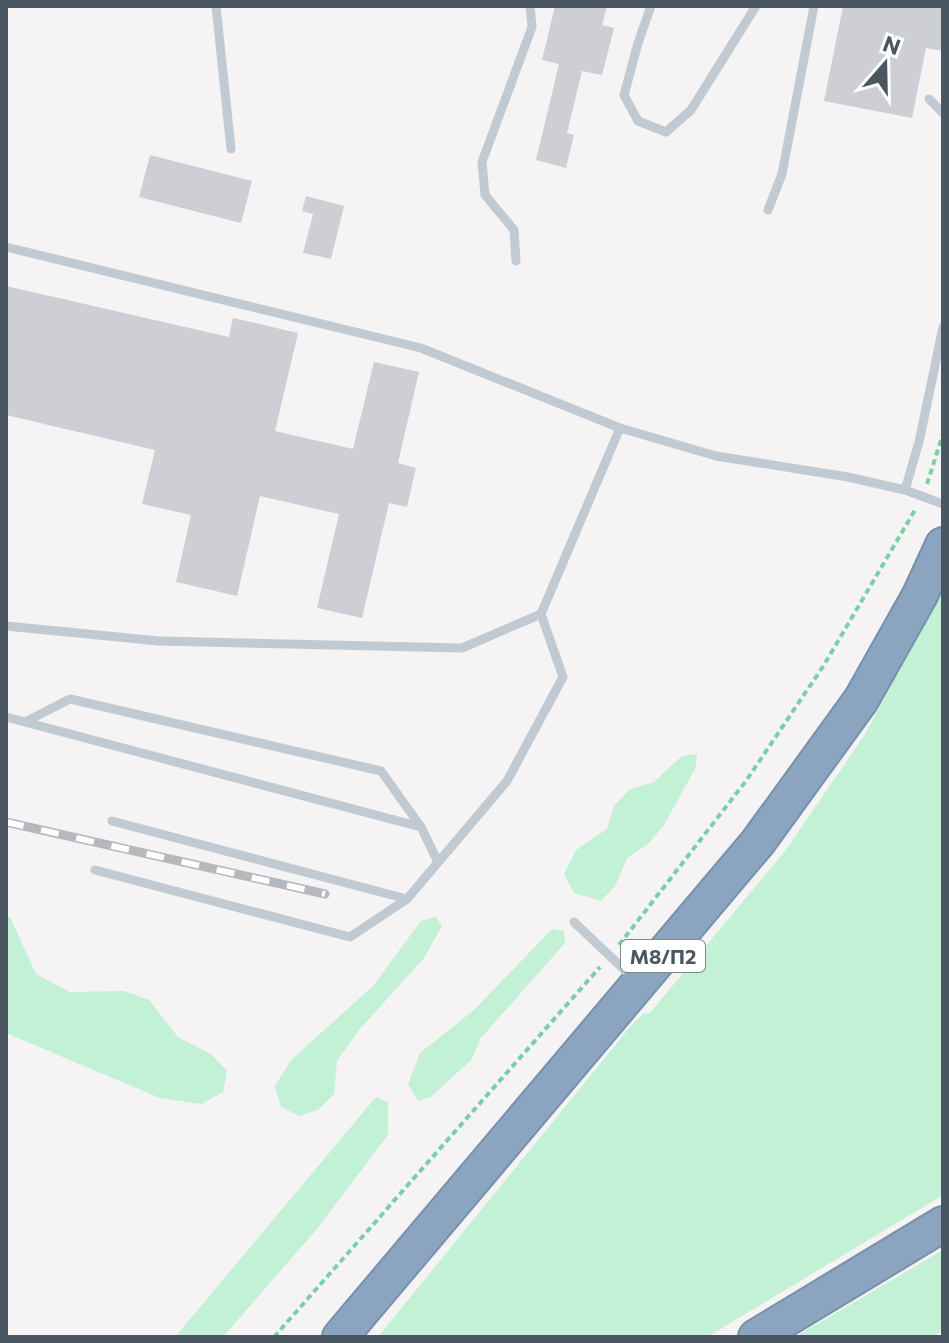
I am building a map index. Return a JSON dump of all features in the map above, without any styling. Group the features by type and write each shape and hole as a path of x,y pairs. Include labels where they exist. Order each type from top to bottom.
{"highway":[{"name":"М8/П2","path":"340,1337 758,842 861,700 920,595 943,545"},
{"path":"756,1337 943,1224"}],"lane":[{"path":"216,6 231,149"},
{"path":"516,261 514,230 485,195 482,162 532,27 530,6"},
{"path":"651,6 624,95 638,121 666,132 691,110 756,6"},
{"path":"768,210 782,174 814,6"},
{"path":"929,99 943,113"},
{"path":"6,247 421,348 620,428 716,456 848,477 905,490 943,504"},
{"path":"905,490 919,442 943,327"},
{"path":"95,870 350,937 407,899 507,781 563,677 541,614 620,428"},
{"path":"6,626 159,641 462,648 541,614"},
{"path":"25,722 70,699 381,771 421,827 438,862"},
{"path":"6,717 421,827"},
{"path":"112,821 407,899"},
{"path":"574,922 640,984"}],"path":[{"path":"274,1337 610,955 746,781 824,665 923,496 943,434"}],"green space":[{"path":"943,588 943,1195 707,1337 378,1337 630,1027 644,1013 649,1014 785,851 864,736"},
{"path":"697,754 696,767 664,825 648,844 627,858 615,886 601,901 574,893 564,874 576,850 607,829 614,806 630,789 654,782 682,756"},
{"path":"10,917 36,974 70,992 124,991 149,1000 178,1037 211,1054 227,1071 223,1092 201,1104 160,1098 6,1033 6,918"},
{"path":"436,917 442,926 424,958 359,1030 337,1061 334,1094 319,1109 300,1116 281,1107 275,1086 291,1060 373,986 421,921"},
{"path":"552,929 564,931 565,943 480,1039 472,1059 431,1097 418,1101 408,1084 420,1053 474,1010"},
{"path":"376,1097 388,1102 388,1135 316,1230 223,1337 175,1337"},
{"path":"943,1250 943,1330 932,1337 795,1337"}],"building":[{"path":"555,6 607,6 602,25 614,28 602,75 582,71 567,133 574,135 566,168 536,160 559,64 542,60"},
{"path":"843,6 943,6 943,51 926,48 912,118 824,101"},
{"path":"150,155 252,181 241,223 139,197"},
{"path":"306,196 344,206 331,259 303,253 313,214 302,211"},
{"path":"6,286 229,337 233,318 298,333 275,431 353,449 374,362 419,372 398,463 416,468 407,507 389,503 362,618 317,608 339,514 260,496 237,596 176,582 191,515 142,504 155,450 6,415"}],"railway":[{"path":"6,822 325,894"}]}
